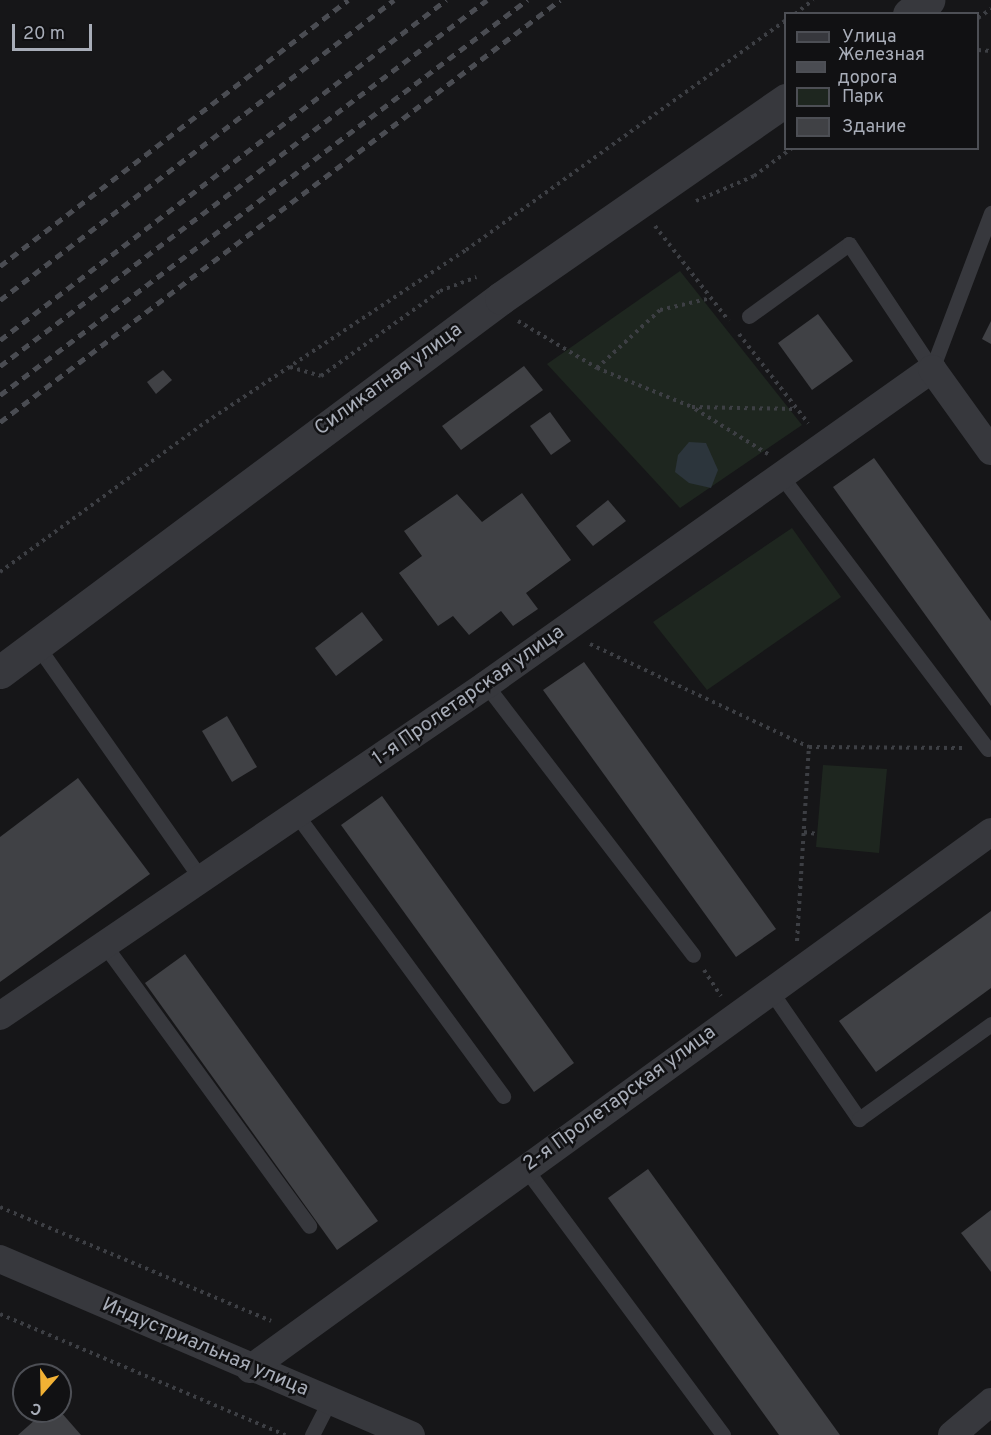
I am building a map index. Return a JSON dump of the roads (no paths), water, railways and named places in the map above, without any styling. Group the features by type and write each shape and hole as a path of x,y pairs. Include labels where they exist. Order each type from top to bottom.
{"street":[{"path":"912,12 928,0"},
{"name":"Силикатная улица","path":"0,672 501,298 784,100"},
{"path":"932,369 991,451"},
{"name":"1-я Пролетарская улица","path":"0,1016 199,876 296,814 486,685 932,369"},
{"name":"2-я Пролетарская улица","path":"250,1369 991,832"},
{"name":"Индустриальная улица","path":"0,1259 250,1369 411,1435"},
{"path":"952,1435 991,1402"}],"lane":[{"path":"932,369 991,213"},
{"path":"750,316 849,244 932,369"},
{"path":"787,473 988,749"},
{"path":"36,644 199,876"},
{"path":"486,685 693,955"},
{"path":"296,814 503,1096"},
{"path":"103,943 309,1226"},
{"path":"770,990 859,1119 991,1024"},
{"path":"525,1168 723,1435"},
{"path":"312,1435 329,1402"}],"railway":[{"path":"0,266 348,0"},
{"path":"0,300 394,0"},
{"path":"0,340 446,0"},
{"path":"0,366 487,0"},
{"path":"0,395 527,0"},
{"path":"0,422 560,0"}]}
